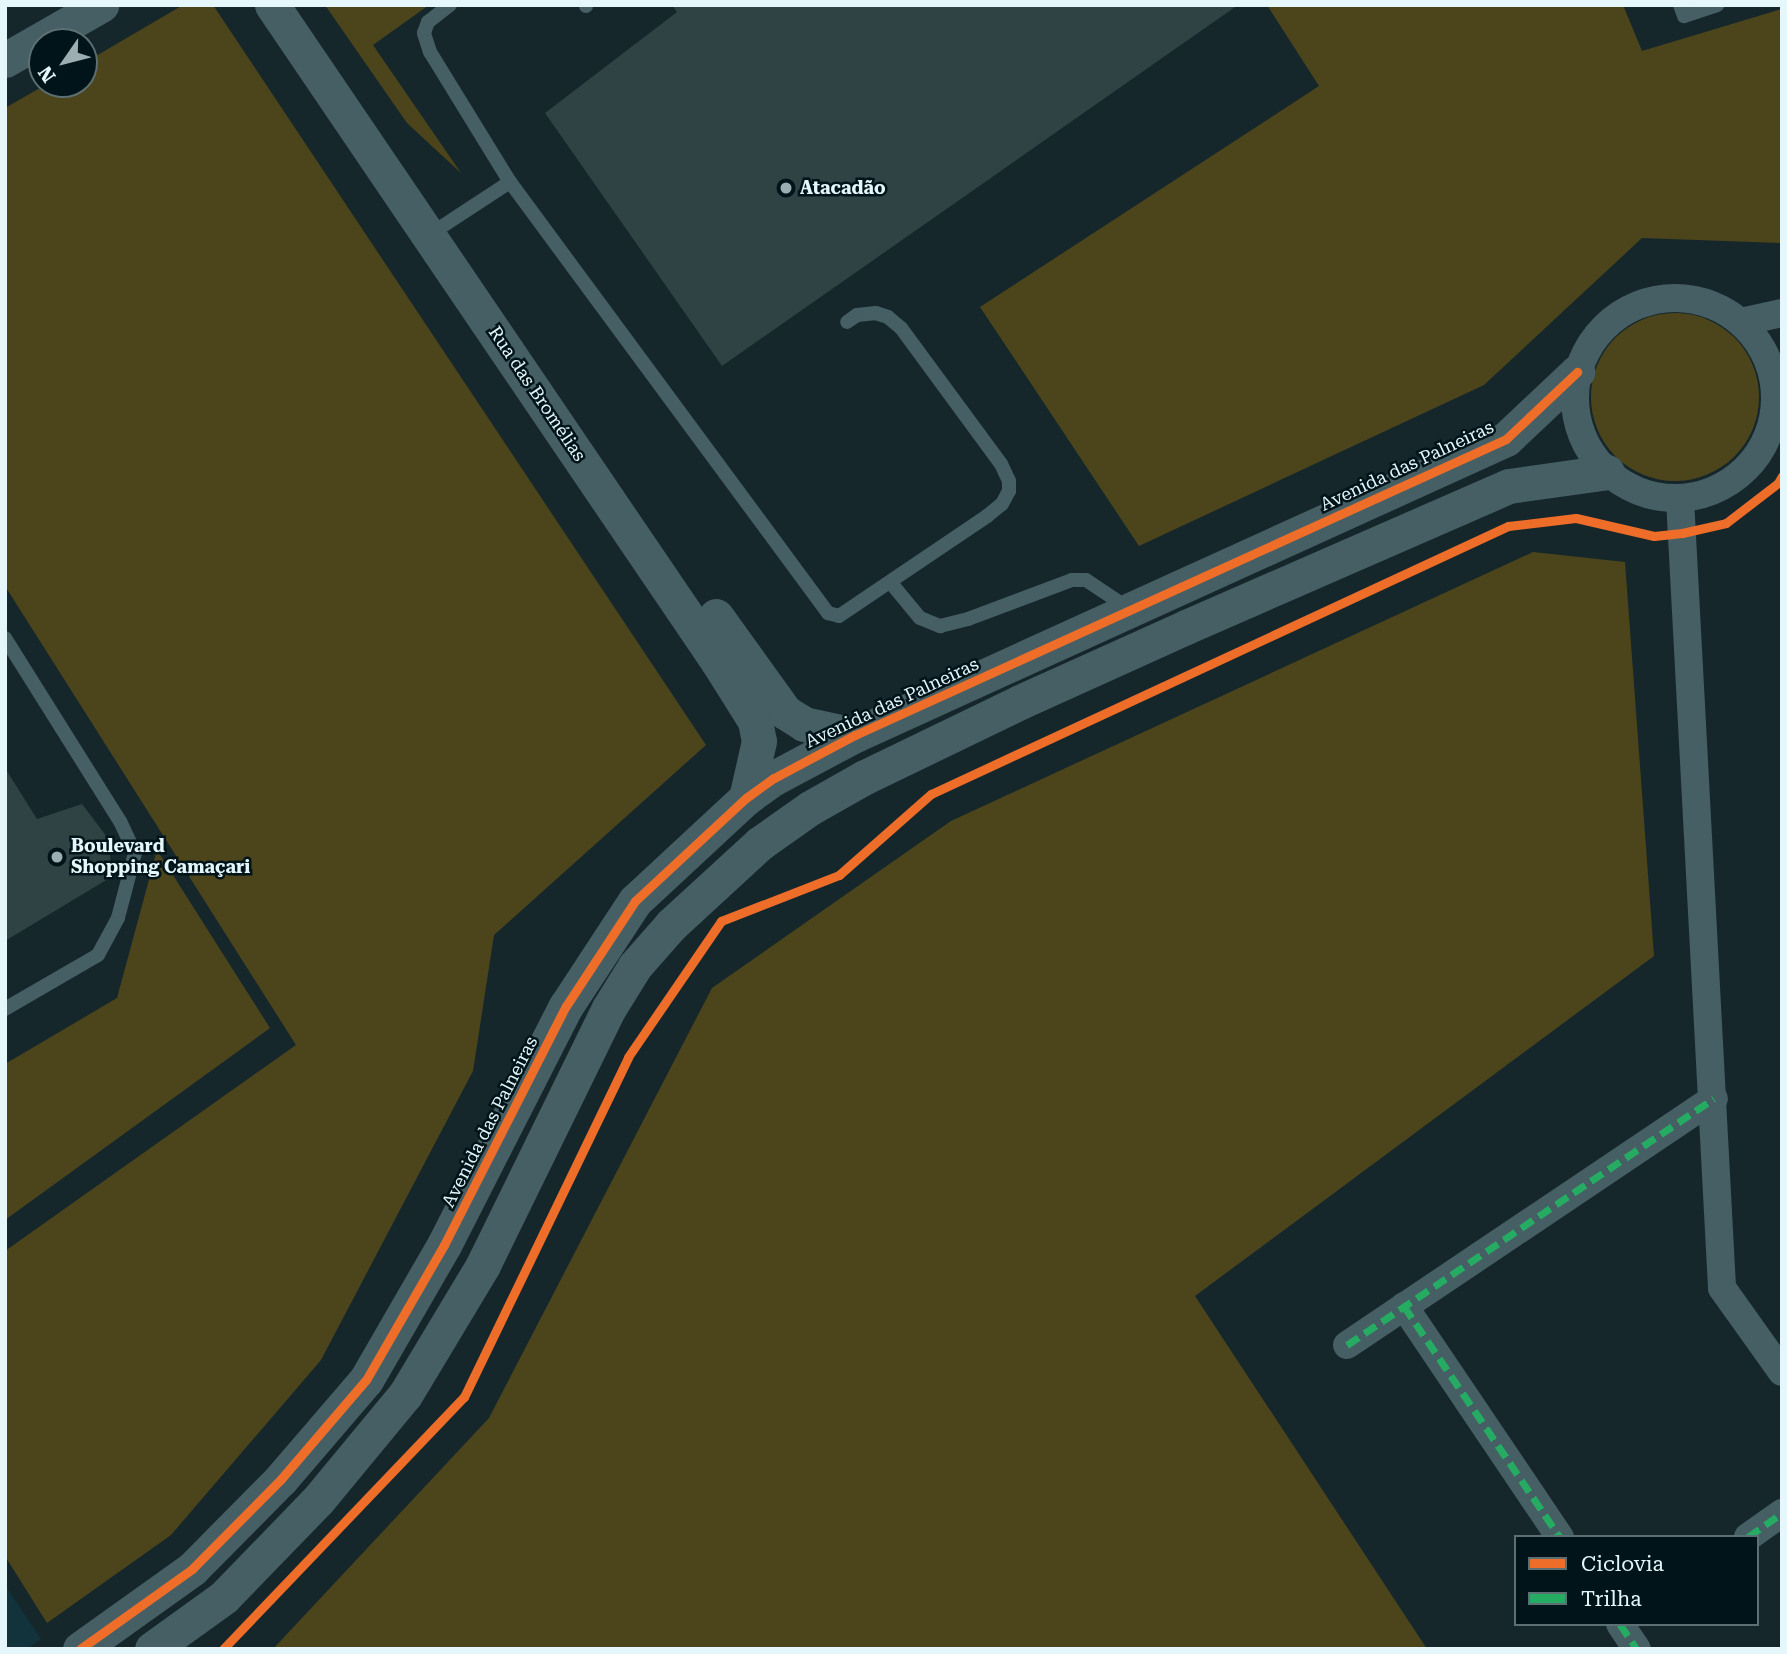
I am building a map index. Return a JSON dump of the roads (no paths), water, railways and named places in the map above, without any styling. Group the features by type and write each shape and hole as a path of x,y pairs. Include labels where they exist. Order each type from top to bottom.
{"street":[{"path":"5,60 101,5"},
{"name":"Rua das Bromélias","path":"271,5 439,229 785,712 804,724 855,736"},
{"name":"Rua das Bromélias","path":"298,5 755,721 759,741 747,798"},
{"path":"1688,297 1717,306 1741,322 1761,346 1773,377 1778,406 1768,437 1752,461 1731,481 1705,494 1680,499 1639,491 1607,472 1590,451 1578,426 1574,399 1577,372 1588,345 1607,322 1631,306 1650,300 1688,297"},
{"path":"1741,322 1782,313"},
{"name":"Avenida das Palneiras","path":"80,1649 192,1569 281,1479 366,1380 444,1245 566,1006 635,901 747,798 774,778 855,736 1506,439 1577,372"},
{"path":"152,1649 224,1597 318,1500 405,1395 483,1265 609,1008 635,966 671,925 759,844 810,808 863,778 1020,702 1210,616 1509,486 1607,472"},
{"path":"1680,499 1714,1098 1722,1288 1782,1372"},
{"path":"1347,1345 1714,1098"},
{"path":"1404,1306 1559,1535"},
{"path":"1751,1535 1782,1513"}],"lane":[{"path":"450,5 428,22 424,33 430,52 510,182 828,613 846,615 1002,504 1009,491 1009,481 1001,464 901,328 888,317 876,313 857,316 847,322"},
{"path":"1681,5 1684,16 1717,5"},
{"path":"439,229 510,182"},
{"path":"891,583 920,618 940,626 968,619 1072,580 1086,580 1130,610"},
{"path":"5,638 120,821 135,853 118,918 98,955 5,1009"}],"place":[{"name":"Atacadão","path":"786,188"},
{"name":"Boulevard Shopping Camaçari","path":"57,857"}]}
